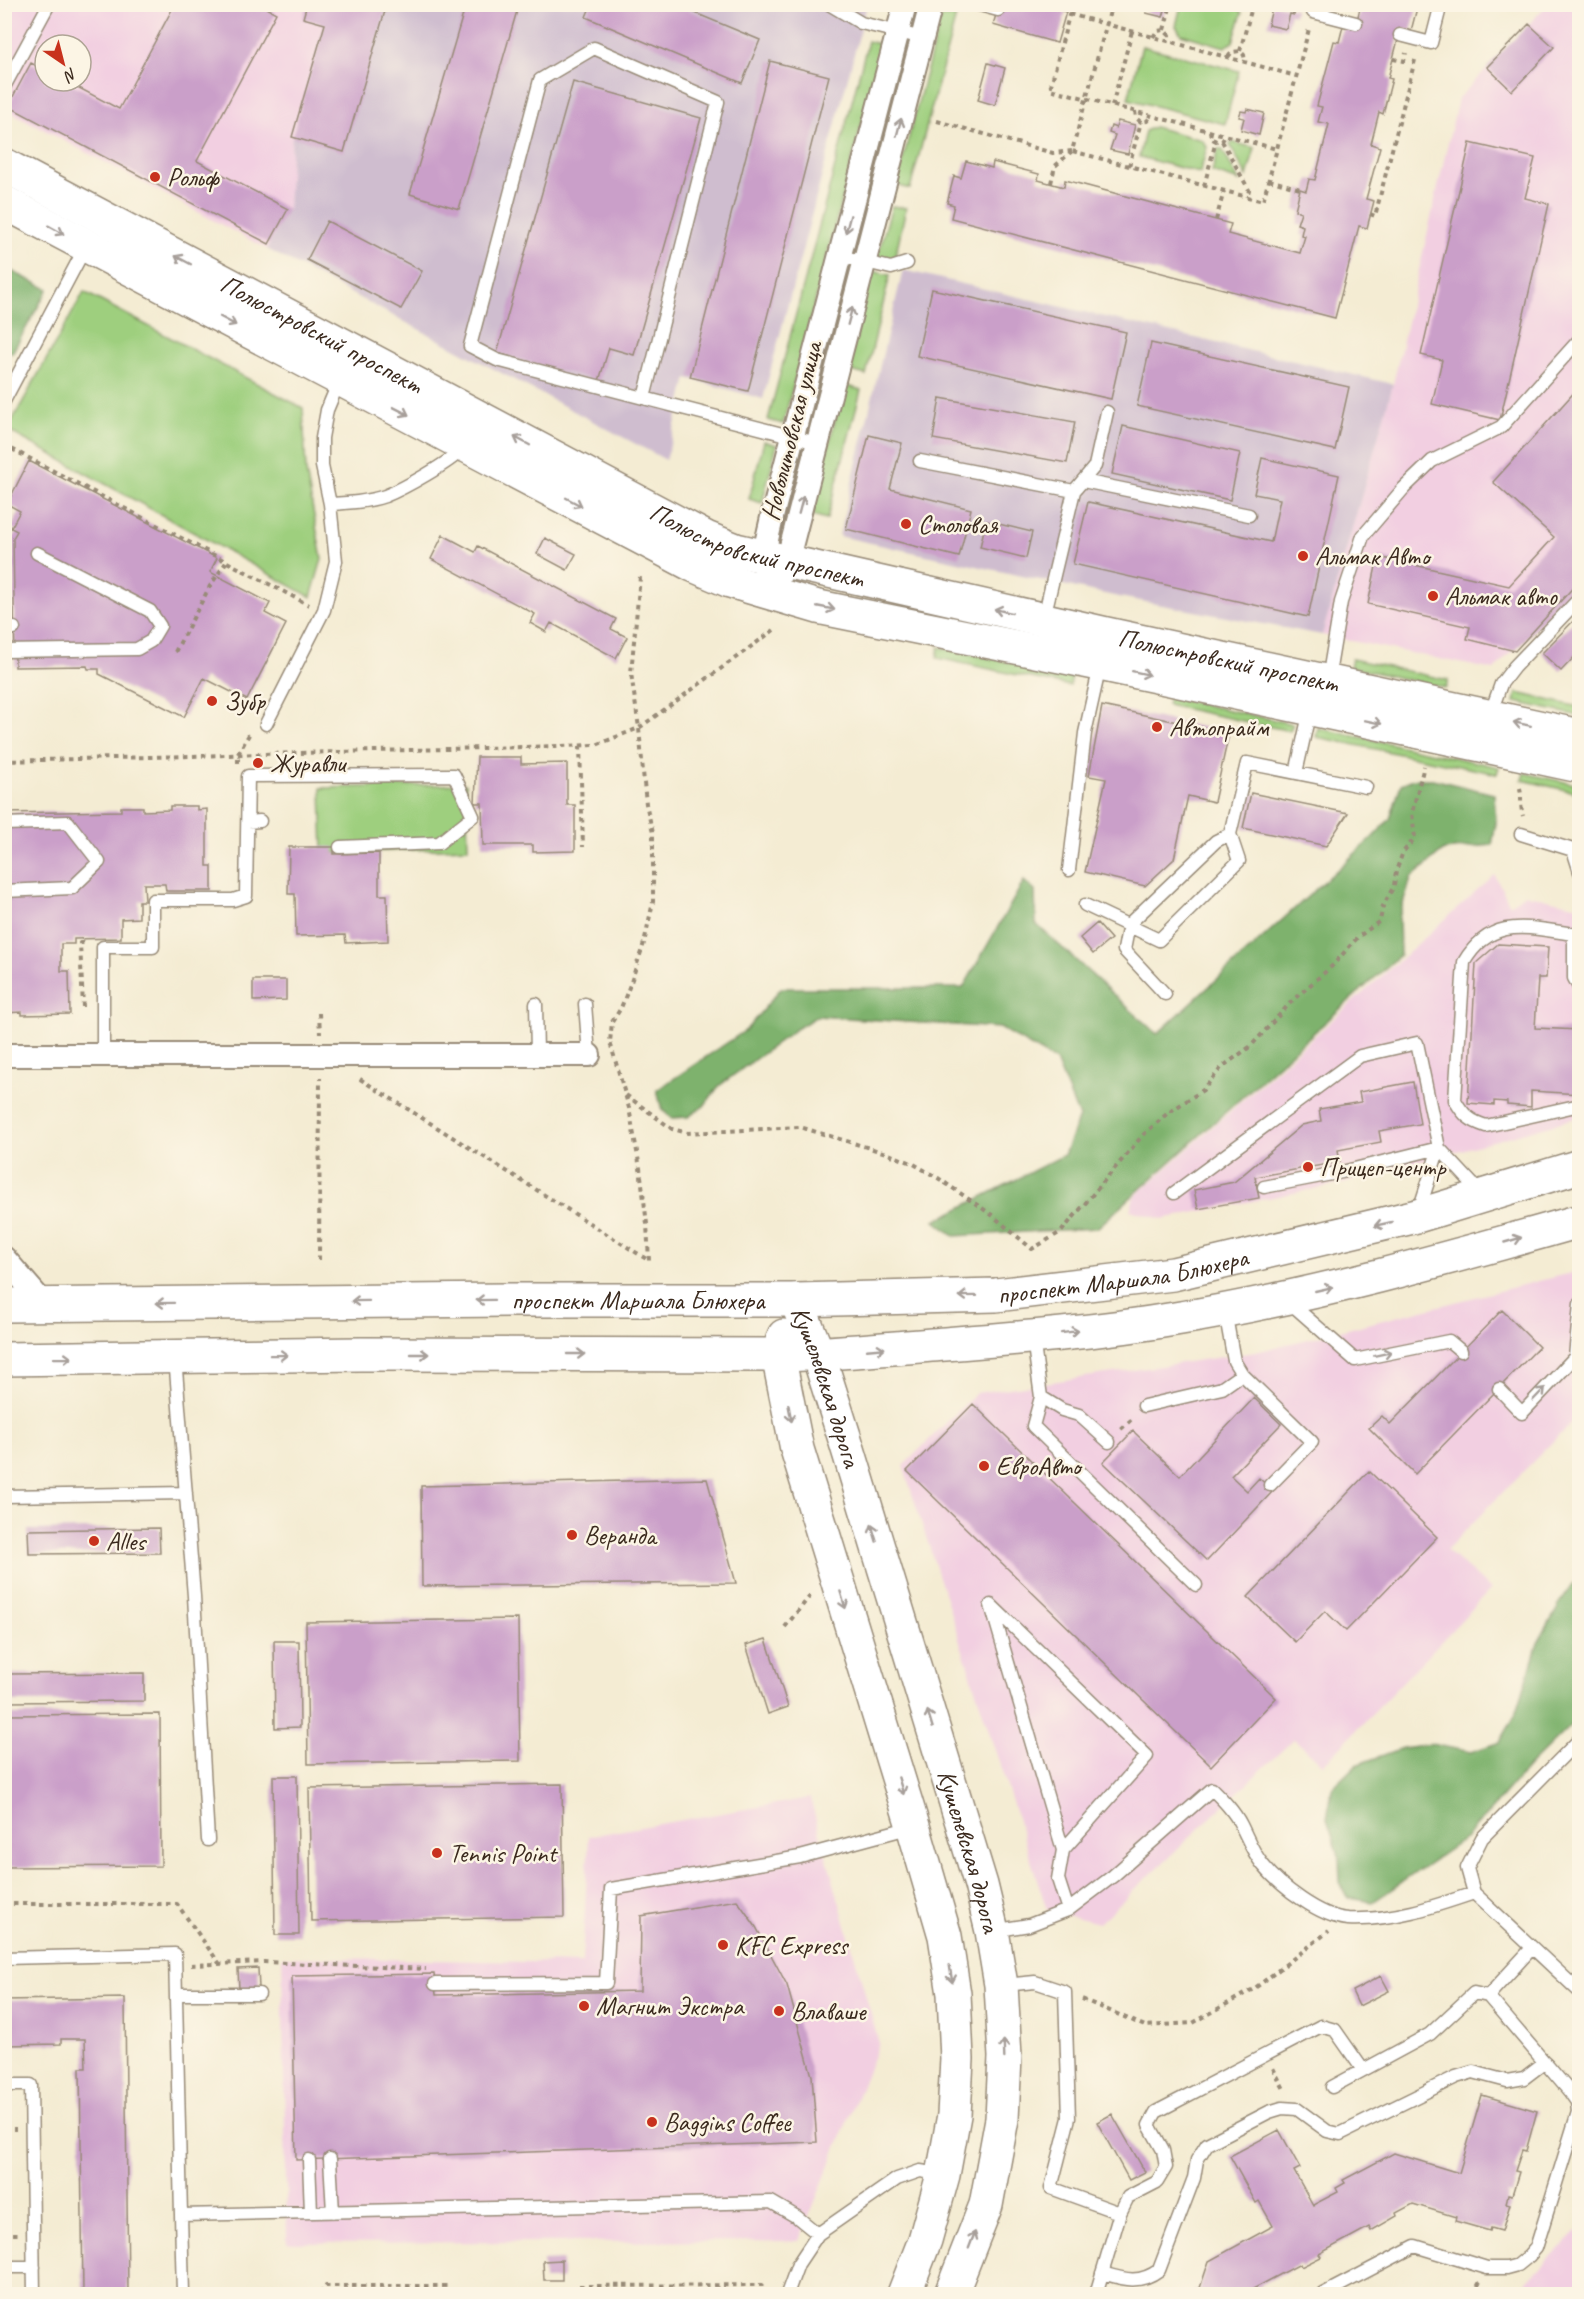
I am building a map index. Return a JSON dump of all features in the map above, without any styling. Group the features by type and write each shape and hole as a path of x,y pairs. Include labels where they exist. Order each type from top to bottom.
{"main road":[{"name":"Полюстровский проспект","path":"4,165 347,366"},
{"name":"Полюстровский проспект","path":"4,202 86,246 347,366 474,432 736,550 775,559 1040,635 1486,731 1580,766"},
{"name":"Полюстровский проспект","path":"474,432 693,565 730,581 818,607 1040,635"},
{"name":"Полюстровский проспект","path":"1486,731 1580,736"},
{"name":"проспект Маршала Блюхера","path":"4,1305 508,1300 796,1300 996,1295 1173,1274 1417,1216 1580,1166"},
{"name":"проспект Маршала Блюхера","path":"4,1359 429,1353 778,1355 818,1354 1033,1337 1173,1320 1285,1298 1418,1267 1580,1221"},
{"name":"Кушелевская дорога","path":"796,1300 818,1354 981,1885 1001,1985 1005,2057 1002,2119 986,2205 951,2295"},
{"name":"Кушелевская дорога","path":"796,1300 778,1355 797,1449 914,1826 945,1936 954,1994 957,2059 954,2115 943,2175 924,2240 904,2295"}],"street":[{"name":"Новолитовская улица","path":"770,594 793,437 905,4"},
{"name":"Новолитовская улица","path":"775,559 817,442 931,4"},
{"path":"4,1054 537,1053 589,1055"},
{"path":"4,1258 44,1304"}],"lane":[{"path":"4,87 49,4"},
{"path":"976,4 998,10"},
{"path":"1400,35 1431,43 1441,4"},
{"path":"834,6 861,23 922,38"},
{"path":"1314,8 1356,23"},
{"path":"644,399 718,102 594,48 540,80 470,346 497,360 644,399 817,442"},
{"path":"858,187 882,192"},
{"path":"4,401 86,246"},
{"path":"840,256 891,268 907,263"},
{"path":"1296,773 1319,695 1341,602 1363,536 1404,488 1432,461 1501,427 1580,339"},
{"path":"260,724 324,610 336,561 330,504 322,466 322,438 327,410 347,366"},
{"path":"1040,635 1074,491 1095,466 1107,412"},
{"path":"330,504 385,496 453,459 474,432"},
{"path":"920,461 1074,491"},
{"path":"1083,480 1249,514"},
{"path":"4,651 137,649 151,641 160,626 150,611 37,553"},
{"path":"1486,731 1502,684 1514,667 1580,598"},
{"path":"1069,870 1084,733 1104,649"},
{"path":"1085,905 1159,940 1239,861 1230,834 1247,763 1366,787"},
{"path":"103,1054 103,947 153,947 153,900 233,900 246,896 254,822 248,776 454,775 473,816 439,843 340,847"},
{"path":"4,824 68,822 99,862 72,888 4,891"},
{"path":"1165,994 1124,950 1128,924 1216,841 1230,834"},
{"path":"1525,835 1573,850 1580,872"},
{"path":"1580,989 1574,978 1577,932 1515,928 1489,935 1473,946 1464,962 1455,1100 1467,1118 1486,1126 1580,1106"},
{"path":"536,1004 537,1053"},
{"path":"585,1004 589,1055"},
{"path":"1174,1193 1360,1056 1418,1043 1438,1148 1417,1216"},
{"path":"1264,1187 1342,1173 1438,1148"},
{"path":"1438,1148 1484,1196"},
{"path":"1285,1298 1355,1360 1449,1341 1461,1351"},
{"path":"1499,1389 1522,1413 1575,1357 1580,1304"},
{"path":"1224,1310 1234,1361 1242,1374 1312,1442 1270,1485"},
{"path":"1033,1337 1041,1397 1033,1426 1196,1585"},
{"path":"175,1356 208,1840"},
{"path":"1144,1406 1222,1388 1242,1374"},
{"path":"1041,1397 1062,1410 1079,1415 1109,1442"},
{"path":"4,1496 186,1493"},
{"path":"1063,1850 1147,1756 992,1605 1063,1850 1058,1879 1068,1910"},
{"path":"1580,1739 1482,1838 1467,1868 1474,1893 1580,1992"},
{"path":"992,1931 1029,1925 1068,1910 1113,1876 1212,1789 1240,1823 1263,1865 1297,1897 1316,1908 1346,1919 1404,1914 1474,1893"},
{"path":"435,1984 606,1983 611,1889 800,1857 914,1826"},
{"path":"1488,1996 1532,1948"},
{"path":"4,1958 175,1954 183,2295"},
{"path":"1001,1985 1035,1982 1065,1992 1069,2118 1051,2188 1120,2213"},
{"path":"1323,2295 1415,2246 1487,2268 1507,2268 1518,2265 1536,2248 1579,2113 1577,2102 1488,1996 1474,1993 1430,2034 1332,2087"},
{"path":"176,1994 259,1994"},
{"path":"1096,2295 1120,2213 1128,2197 1157,2182 1166,2167 1163,2150 1149,2125 1156,2112 1320,2026 1335,2030 1362,2070"},
{"path":"1102,2273 1128,2280 1140,2280 1150,2277 1158,2270 1194,2178 1197,2160 1207,2144 1269,2112 1282,2108 1297,2109 1327,2131 1340,2134 1456,2077 1473,2072 1507,2081 1524,2078 1545,2062"},
{"path":"4,2085 31,2085 34,2295"},
{"path":"330,2159 333,2212"},
{"path":"309,2160 311,2212"},
{"path":"787,2295 798,2264 818,2234 897,2179 920,2171 943,2175"},
{"path":"181,2215 771,2202 797,2217 818,2234"},
{"path":"4,2267 34,2267"}],"path":[{"path":"1072,4 1050,89 1277,149"},
{"path":"1051,183 1056,166 1072,151 1112,4"},
{"path":"1164,30 1172,4"},
{"path":"1240,51 1251,6 1260,4"},
{"path":"937,121 1053,153 1072,151 1263,201 1314,8"},
{"path":"1069,14 1296,76"},
{"path":"1153,37 1157,31 1164,30 1169,34 1169,41"},
{"path":"1112,106 1132,31"},
{"path":"1370,214 1375,216 1417,51 1424,41"},
{"path":"1228,57 1232,52 1240,51"},
{"path":"1240,51 1244,55 1245,62"},
{"path":"1135,111 1136,118 1141,122 1147,121 1151,116"},
{"path":"1129,166 1141,122"},
{"path":"1210,131 1211,138 1222,141"},
{"path":"1222,141 1226,135"},
{"path":"1204,186 1216,141"},
{"path":"1222,141 1249,190 1247,197"},
{"path":"1269,180 1300,189"},
{"path":"1216,220 1224,191"},
{"path":"4,445 315,609"},
{"path":"175,652 210,586 227,561"},
{"path":"320,1053 649,1261 640,1168 626,1095 610,1042 612,1022 621,1008 644,943 653,902 653,833 646,804 631,673 640,577"},
{"path":"4,761 596,745 639,728 774,630"},
{"path":"238,765 238,754 260,724"},
{"path":"580,746 583,847"},
{"path":"626,1095 672,1129 688,1133 800,1127 886,1153 912,1163 938,1178 992,1215 1032,1249 1061,1232 1143,1135 1168,1113 1203,1090 1222,1067 1251,1046 1293,1000 1332,966 1358,937 1380,921 1383,906 1394,886 1396,871 1403,852 1414,838 1412,813 1424,766"},
{"path":"1520,788 1522,796 1520,806 1525,835"},
{"path":"83,1016 80,943 91,943"},
{"path":"319,1013 319,1260"},
{"path":"1109,1442 1144,1406"},
{"path":"785,1627 810,1596"},
{"path":"4,1904 177,1904 219,1963"},
{"path":"1065,1992 1145,2026 1193,2023 1255,1988 1346,1919"},
{"path":"176,1966 264,1962 428,1969"},
{"path":"1266,2054 1294,2109"},
{"path":"578,2295 578,2286 767,2285"},
{"path":"320,2295 326,2286 447,2286 447,2295"},
{"path":"407,2286 412,2295"},
{"path":"600,2295 607,2286"},
{"path":"1458,2295 1477,2290"}],"shaded area":[{"path":"4,5 330,5 292,137 288,209 267,249 5,109"},
{"path":"330,5 867,5 763,399 687,378 666,460 267,249 288,209 292,137"},
{"path":"1547,5 1579,5 1579,580 1494,670 1322,635 1393,384 1458,99"},
{"path":"903,270 1393,384 1322,635 1114,596 839,536"},
{"path":"1495,875 1510,905 1524,894 1579,906 1579,1117 1344,1183 1162,1219 1130,1210 1134,1197"},
{"path":"1579,1271 1579,1415 1446,1550 1491,1589 1323,1765 1294,1739 1099,1923 1047,1910 903,1466 976,1393 1256,1352"},
{"path":"810,1798 879,2043 799,2241 287,2243 282,1957 582,1963 589,1836"},
{"path":"1579,2229 1579,2294 1514,2294"}],"green space":[{"path":"1181,5 1237,5 1242,13 1233,42 1225,47 1181,34 1176,26"},
{"path":"956,16 910,189 896,185 941,17"},
{"path":"868,41 882,45 783,424 768,420"},
{"path":"1142,46 1239,71 1225,124 1128,99"},
{"path":"1154,127 1202,140 1207,147 1200,173 1139,157 1145,131"},
{"path":"1232,142 1255,148 1247,177 1230,145"},
{"path":"1218,149 1222,149 1239,181 1212,172"},
{"path":"892,206 906,208 894,262 877,258"},
{"path":"5,268 48,289 12,353 5,353"},
{"path":"872,271 890,275 866,375 848,370"},
{"path":"84,292 303,408 306,472 322,559 311,597 7,430"},
{"path":"844,385 861,390 827,519 811,515"},
{"path":"764,441 777,445 762,503 749,499"},
{"path":"939,647 1072,676 1070,686 937,658"},
{"path":"1352,659 1448,680 1446,688 1350,667"},
{"path":"1517,693 1579,707 1579,716 1515,702"},
{"path":"1169,697 1293,724 1290,731 1167,705"},
{"path":"1318,728 1499,767 1497,774 1316,737"},
{"path":"1524,773 1579,785 1579,793 1522,780"},
{"path":"1413,779 1433,779 1494,794 1496,823 1492,845 1444,850 1411,878 1399,917 1400,955 1097,1228 954,1236 935,1221 1064,1155 1079,1117 1056,1061 1000,1028 817,1016 719,1086 704,1106 688,1117 672,1118 662,1110 657,1090 746,1030 781,988 963,988 1024,881 1035,891 1036,924 1157,1034 1372,838 1390,819 1401,784"},
{"path":"466,784 468,848 323,853 321,788"},
{"path":"1579,1580 1579,1717 1528,1767 1466,1838 1373,1902 1348,1898 1340,1882 1339,1856 1327,1819 1332,1788 1356,1765 1403,1748 1431,1744 1471,1752 1500,1742 1517,1712 1538,1643 1568,1590"}],"building":[{"path":"175,4 260,4 276,13 197,161 288,209 269,244 8,106 31,63 33,64 33,93 89,93 119,109"},
{"path":"307,4 387,4 344,152 292,137 325,24 303,18"},
{"path":"466,4 519,4 459,209 410,194"},
{"path":"999,4 1040,4 1066,12 1057,43 993,25"},
{"path":"1148,4 1167,4 1163,17 1146,13"},
{"path":"1273,4 1295,9 1294,15 1290,14 1286,29 1268,25"},
{"path":"1361,4 1418,4 1411,31 1401,28 1388,78 1392,79 1383,114 1379,112 1371,144 1380,147 1366,199 1374,201 1367,228 1359,226 1335,318 951,218 954,205 947,203 954,176 961,178 966,161 992,168 993,162 1039,174 1038,180 1064,187 1065,180 1231,224 1228,234 1300,253 1305,236 1301,235 1303,226 1297,224 1301,212 1295,210 1300,189 1306,191 1309,179 1315,180 1329,124 1318,122 1322,107 1317,106 1334,41 1339,42 1343,26 1355,29"},
{"path":"591,5 676,5 760,40 742,83 586,17"},
{"path":"1529,24 1554,47 1512,91 1487,67"},
{"path":"770,61 829,76 748,391 690,377"},
{"path":"988,63 1005,68 995,105 978,100"},
{"path":"573,82 701,118 634,355 609,348 599,381 497,353"},
{"path":"1247,109 1264,113 1259,135 1241,130 1244,118 1239,117 1241,111 1246,112"},
{"path":"1118,121 1135,125 1128,154 1110,150 1115,135 1109,133 1111,126 1116,128"},
{"path":"1470,143 1535,158 1525,198 1549,204 1500,420 1432,404 1442,360 1421,355"},
{"path":"327,221 422,271 401,309 307,260"},
{"path":"932,289 1126,332 1111,399 917,356"},
{"path":"1151,343 1349,387 1335,450 1137,406"},
{"path":"1580,386 1580,580 1515,651 1467,639 1470,627 1368,604 1378,557 1509,586 1554,537 1493,482"},
{"path":"940,398 1075,422 1067,463 933,439"},
{"path":"1123,426 1240,453 1230,500 1112,474"},
{"path":"869,435 902,443 890,489 971,509 959,557 846,529"},
{"path":"1262,458 1339,475 1308,617 1073,564 1088,502 1271,542 1280,499 1254,494"},
{"path":"29,461 217,558 210,572 270,603 265,613 286,624 247,700 204,678 184,717 99,674 99,669 88,669 87,666 15,667 13,538 17,531 11,528 20,511 7,504"},
{"path":"986,521 1032,532 1026,558 980,547"},
{"path":"443,535 475,552 478,546 616,619 611,629 627,637 616,658 551,623 546,632 530,623 535,614 431,559"},
{"path":"545,538 576,554 567,570 537,554"},
{"path":"1580,614 1580,651 1561,671 1542,653"},
{"path":"1102,706 1229,733 1214,802 1188,796 1174,859 1145,886 1085,872 1106,779 1089,776"},
{"path":"477,757 521,757 521,764 567,763 567,805 575,805 575,851 533,852 533,845 483,845 482,803 475,803"},
{"path":"1251,793 1348,813 1326,846 1243,828"},
{"path":"170,806 197,806 197,810 207,809 207,866 212,866 212,891 166,891 165,884 144,884 145,901 139,901 139,918 121,919 121,938 74,939 74,944 61,944 61,971 69,971 70,1014 4,1013 4,813 121,811 121,807 143,807 143,811 170,810"},
{"path":"289,847 334,847 334,854 379,853 379,895 387,895 388,941 346,943 345,935 296,936 295,894 288,894"},
{"path":"1097,923 1111,939 1093,954 1080,938"},
{"path":"1498,944 1548,947 1546,978 1538,978 1535,1028 1580,1030 1580,1094 1531,1091 1531,1107 1507,1105 1507,1102 1494,1101 1494,1105 1468,1103 1476,963"},
{"path":"253,980 286,980 286,1000 253,1001"},
{"path":"1413,1082 1420,1124 1379,1131 1381,1142 1338,1150 1340,1162 1255,1177 1259,1198 1198,1209 1194,1190 1234,1182 1302,1125 1321,1121 1319,1109 1361,1102 1359,1092"},
{"path":"1502,1310 1539,1347 1415,1474 1369,1428 1382,1416 1390,1424"},
{"path":"1254,1398 1281,1424 1231,1476 1247,1491 1259,1478 1273,1491 1207,1561 1103,1462 1133,1431 1180,1476"},
{"path":"973,1404 1276,1698 1211,1766 907,1471"},
{"path":"1369,1471 1437,1537 1346,1631 1325,1611 1295,1642 1248,1597"},
{"name":"Веранда","path":"707,1479 736,1583 422,1586 421,1486"},
{"name":"Alles","path":"159,1528 160,1553 29,1554 28,1530"},
{"path":"518,1619 520,1761 308,1764 306,1622"},
{"path":"766,1639 788,1707 768,1714 746,1645"},
{"path":"274,1641 299,1641 300,1727 275,1728"},
{"path":"144,1673 144,1701 4,1702 4,1674"},
{"path":"160,1714 161,1866 4,1867 4,1715"},
{"path":"273,1776 297,1776 299,1935 275,1935"},
{"name":"Tennis Point","path":"562,1784 564,1917 311,1921 309,1788"},
{"path":"737,1900 756,1927 787,1985 812,2076 817,2142 296,2160 292,1976 434,1974 436,1995 640,1991 641,1916"},
{"path":"258,1968 259,1988 239,1989 238,1969"},
{"path":"1381,1976 1389,1991 1359,2006 1352,1991"},
{"path":"125,1998 128,2294 83,2294 80,2068 86,2068 85,2039 61,2039 61,2044 4,2045 4,2000"},
{"path":"1482,2095 1537,2111 1526,2151 1522,2150 1515,2171 1519,2172 1512,2195 1508,2194 1506,2203 1510,2204 1502,2231 1491,2228 1490,2231 1455,2221 1456,2217 1413,2204 1371,2231 1369,2227 1319,2254 1321,2257 1301,2267 1300,2264 1253,2289 1252,2294 1193,2294 1195,2289 1199,2291 1209,2261 1273,2226 1259,2201 1256,2203 1230,2156 1279,2130 1300,2168 1294,2171 1313,2205 1338,2192 1336,2188 1345,2183 1343,2180 1394,2153 1459,2173"},
{"path":"1112,2114 1145,2172 1129,2180 1097,2122"},
{"path":"562,2260 562,2280 544,2280 543,2261"}],"place":[{"name":"Рольф","path":"155,177"},
{"name":"Столовая","path":"906,524"},
{"name":"Альмак Авто","path":"1303,556"},
{"name":"Альмак авто","path":"1433,596"},
{"name":"Зубр","path":"212,701"},
{"name":"Автопрайм","path":"1157,727"},
{"name":"Журавли","path":"258,763"},
{"name":"Прицеп-центр","path":"1308,1167"},
{"name":"ЕвроАвто","path":"984,1466"},
{"name":"Веранда","path":"572,1535"},
{"name":"Alles","path":"94,1541"},
{"name":"Tennis Point","path":"437,1853"},
{"name":"KFC Express","path":"723,1945"},
{"name":"Магнит Экстра","path":"584,2006"},
{"name":"Влаваше","path":"779,2011"},
{"name":"Baggins Coffee","path":"652,2122"}]}
